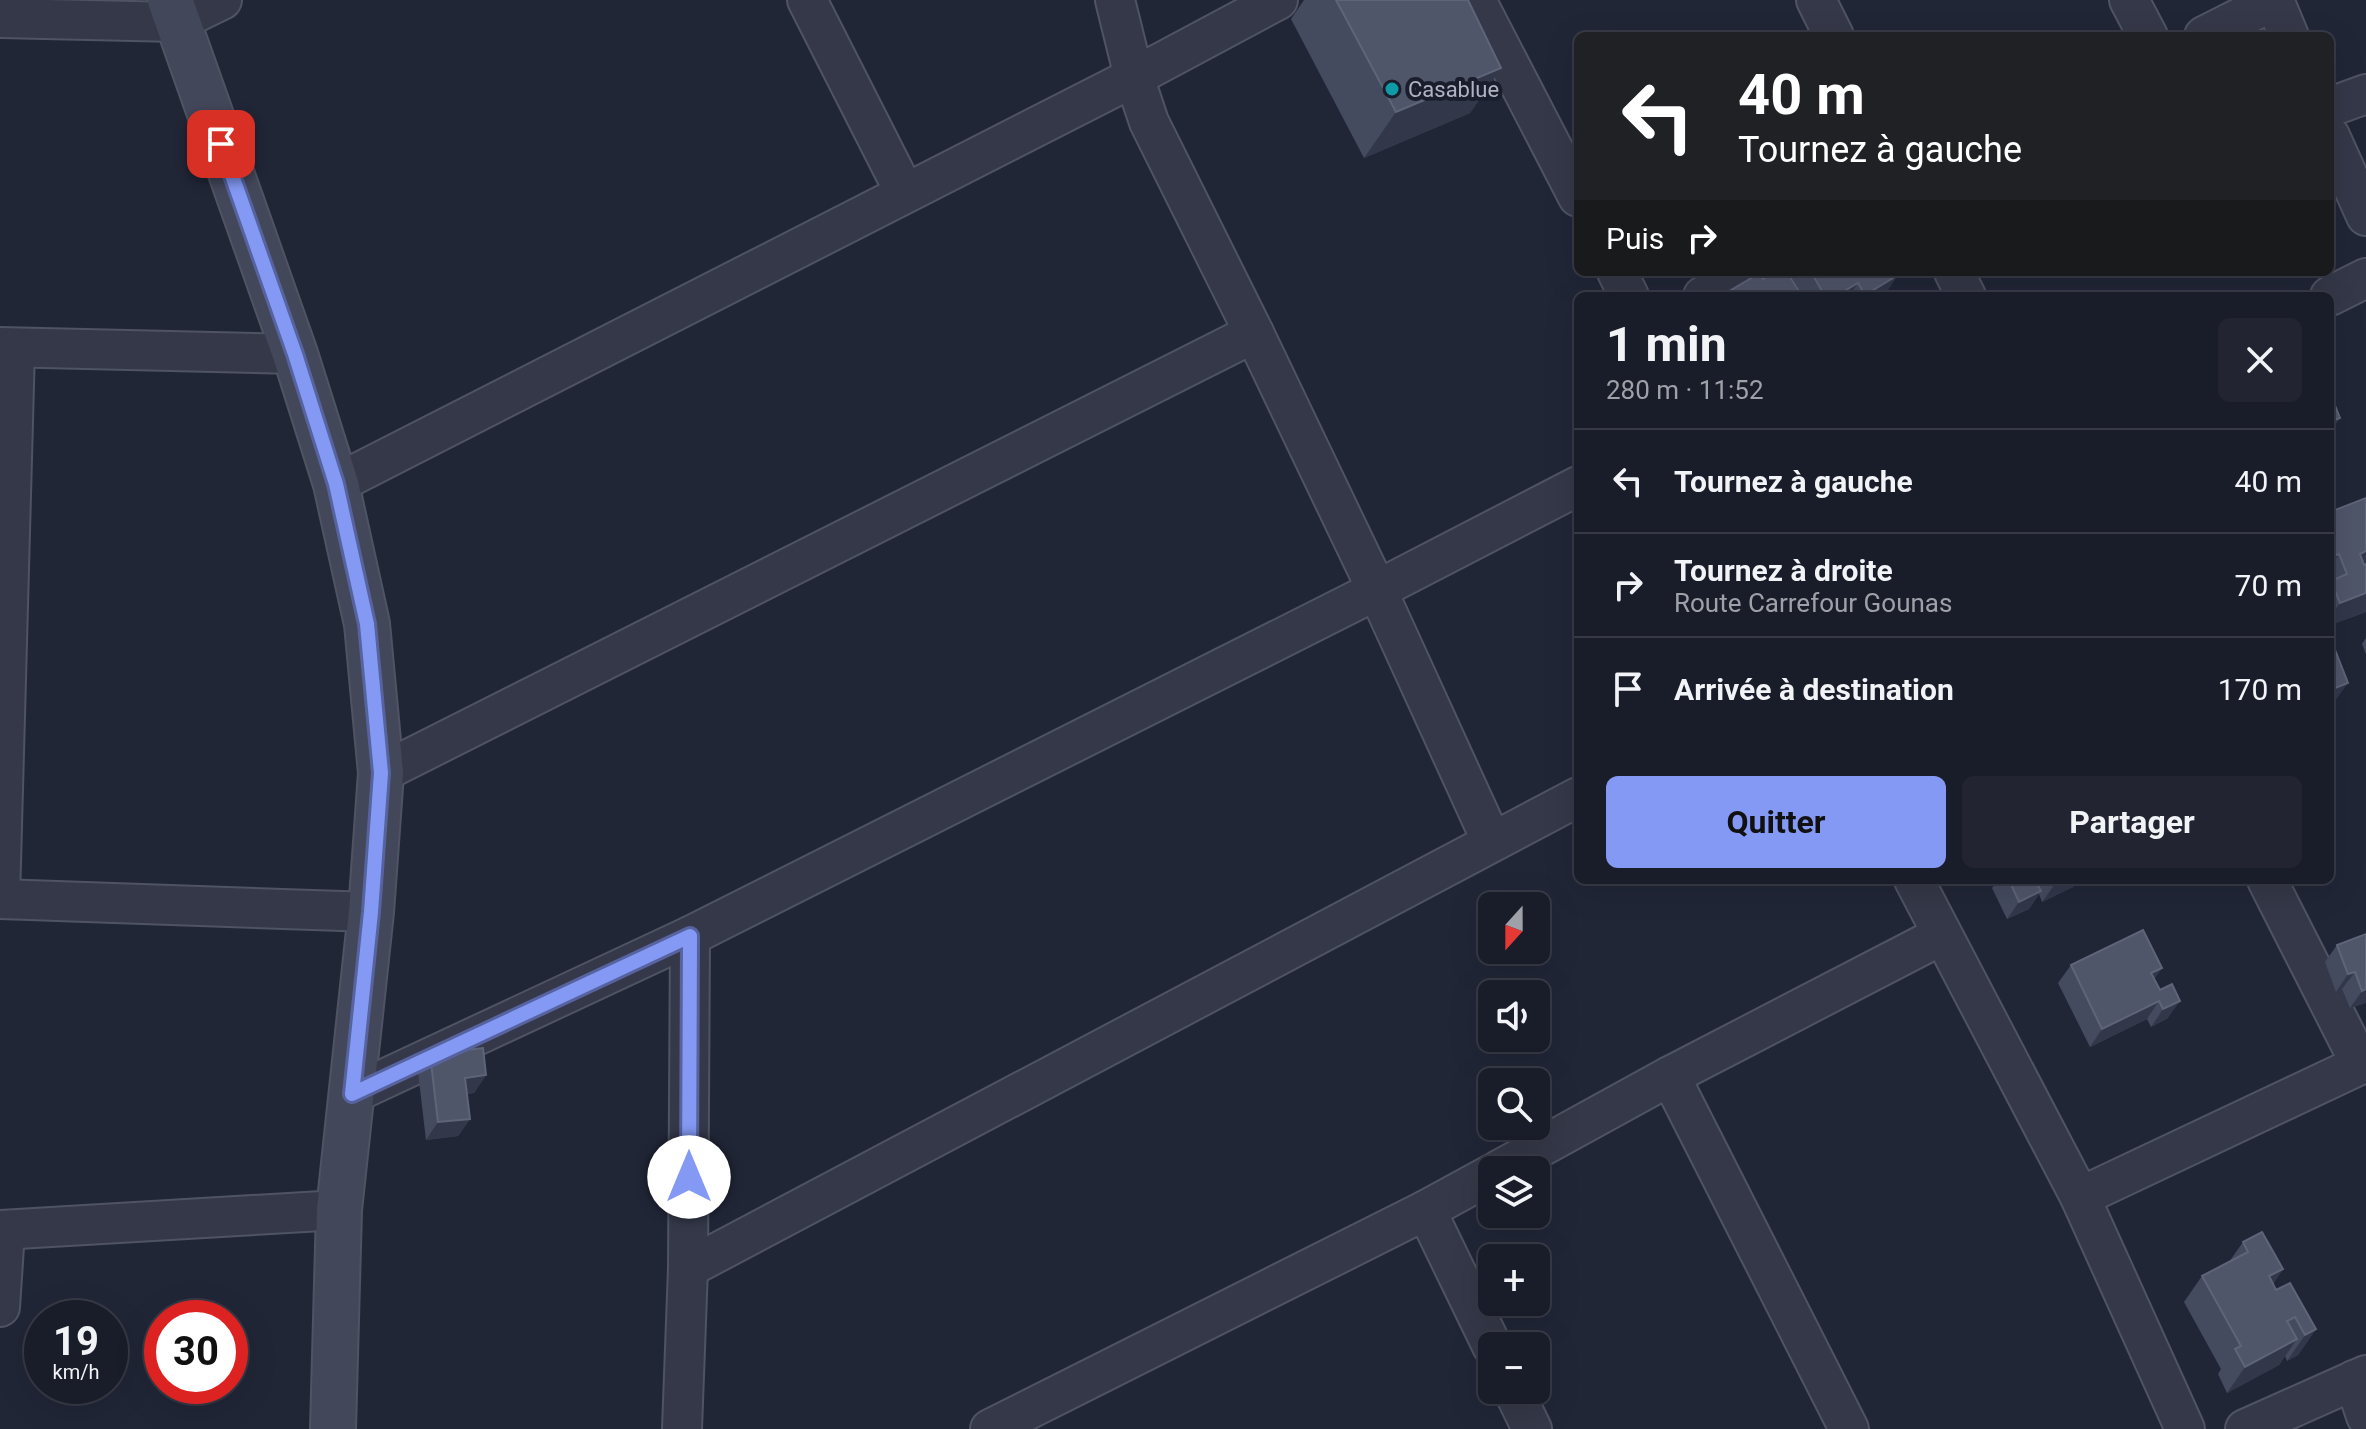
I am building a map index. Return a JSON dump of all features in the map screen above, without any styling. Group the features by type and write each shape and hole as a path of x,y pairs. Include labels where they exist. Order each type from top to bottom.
{"main road":[{"path":"174,11 295,354 336,484 367,624 381,773 371,912 339,1210 333,1429"}],"street":[{"path":"0,18 174,11 222,0"},
{"path":"807,0 905,193"},
{"path":"1115,0 1149,122 1377,590 1492,842"},
{"path":"336,484 1134,77 1278,0"},
{"path":"1476,0 1574,189"},
{"path":"1816,0 1832,32"},
{"path":"2129,0 2146,32"},
{"path":"2212,32 2274,0 2287,32"},
{"path":"2334,106 2366,94"},
{"path":"2334,145 2366,216"},
{"path":"1711,292 1743,276"},
{"path":"2334,294 2366,278"},
{"path":"381,773 1254,333"},
{"path":"295,354 8,347 0,899 371,912"},
{"path":"352,1094 690,936 1574,488"},
{"path":"688,1268 1574,799"},
{"path":"1916,884 2080,1197 2185,1429"},
{"path":"2080,1197 2364,1064 2269,884"},
{"path":"1524,1156 1670,1076 1942,935"},
{"path":"682,1429 688,1268 690,936"},
{"path":"1670,1076 1849,1429"},
{"path":"990,1429 1478,1182"},
{"path":"0,1307 3,1231 339,1210"},
{"path":"1426,1210 1485,1332"},
{"path":"2245,1429 2360,1378 2366,1416"},
{"path":"1520,1404 1532,1429"}],"building":[{"path":"1336,0 1468,0 1501,68 1396,112"},
{"path":"1755,276 1763,279 1768,276 1790,276 1800,292 1728,292"},
{"path":"1813,276 1896,276 1870,292 1863,292 1858,283 1843,292 1823,292"},
{"path":"2334,403 2340,418 2334,420"},
{"path":"2366,498 2366,551 2360,554 2366,564 2366,593 2340,603 2334,580 2347,574 2339,554 2334,556 2334,510"},
{"path":"2334,647 2348,683 2334,688"},
{"path":"2011,884 2037,884 2041,891 2019,902"},
{"path":"2143,930 2162,968 2151,973 2160,990 2172,984 2180,1001 2163,1009 2159,1001 2102,1029 2071,965"},
{"path":"2366,934 2366,989 2362,991 2355,972 2348,974 2337,945"},
{"path":"483,1048 486,1075 465,1078 470,1119 438,1122 430,1054"},
{"path":"2262,1232 2283,1269 2269,1276 2276,1290 2290,1283 2316,1329 2305,1335 2295,1317 2287,1321 2297,1339 2245,1367 2235,1349 2241,1346 2202,1276 2248,1252 2243,1242"}],"place":[{"name":"Casablue","path":"1392,89"}],"route":[{"path":"221,144 295,354 336,484 367,624 381,773 371,912 352,1094 690,936 689,1177"}]}
